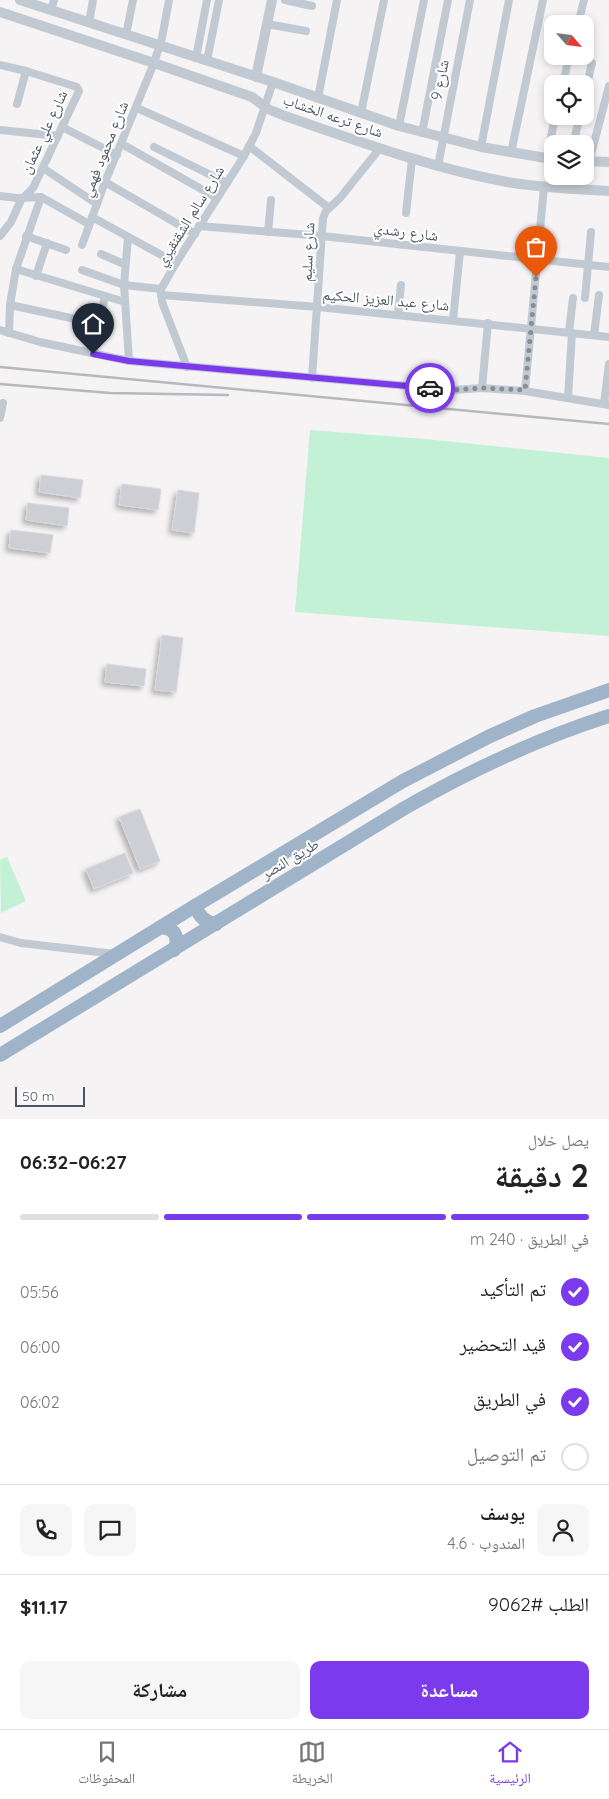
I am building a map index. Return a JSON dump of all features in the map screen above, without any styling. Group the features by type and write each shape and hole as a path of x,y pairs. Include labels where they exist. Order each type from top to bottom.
{"highway":[{"name":"طريق النصر","path":"0,1026 195,906 446,757 535,716 609,690"},
{"name":"طريق النصر","path":"0,1055 439,788 514,752 609,716"},
{"path":"195,906 206,922 216,924"},
{"path":"161,927 171,929 175,934 176,945 174,950"}],"street":[{"name":"شارع ترعه الخشاب","path":"20,0 422,133 511,153 544,157"},
{"path":"51,10 54,0"},
{"path":"88,23 93,0"},
{"path":"126,35 133,0"},
{"name":"شارع محمود فهمي","path":"82,245 105,182 154,63 160,46 169,0"},
{"path":"196,58 206,0"},
{"path":"207,61 219,0"},
{"path":"256,77 272,0"},
{"path":"285,0 312,6"},
{"path":"318,98 338,0"},
{"path":"361,114 384,0"},
{"path":"399,126 424,0"},
{"path":"422,133 448,0"},
{"name":"شارع 9","path":"438,166 470,0"},
{"path":"481,147 509,0"},
{"path":"511,153 543,0"},
{"path":"580,15 584,0"},
{"name":"شارع ترعه الخشاب","path":"0,12 252,97 285,116 438,166 509,183 609,191"},
{"path":"267,24 306,31"},
{"path":"0,65 26,71 17,104"},
{"name":"شارع علي عثمان","path":"0,236 11,222 24,198 33,188 79,89 26,71"},
{"name":"شارع سالم الشقنقيري","path":"161,292 176,263 244,156 265,106 272,82"},
{"path":"594,138 609,86"},
{"path":"137,108 244,156"},
{"path":"62,126 117,155"},
{"path":"0,130 58,136"},
{"path":"122,144 217,198"},
{"path":"249,146 330,208"},
{"path":"154,147 227,183"},
{"name":"شارع سليم","path":"312,378 323,218 380,148"},
{"path":"406,213 412,158"},
{"path":"594,162 609,162"},
{"path":"43,168 97,204"},
{"path":"105,182 197,230"},
{"path":"525,390 544,187"},
{"path":"0,196 40,197 128,237 176,263"},
{"path":"8,333 16,269 40,197"},
{"path":"268,232 271,200"},
{"name":"شارع رشدي","path":"197,230 322,236 609,267"},
{"path":"585,298 592,232"},
{"path":"26,236 66,250"},
{"path":"128,237 124,264 124,285 129,361"},
{"path":"36,276 47,243"},
{"path":"453,320 460,252"},
{"path":"102,254 124,264"},
{"path":"16,269 125,302"},
{"name":"شارع عبد العزيز الحكيم","path":"82,270 124,285 161,292 609,336"},
{"path":"398,315 401,285"},
{"path":"161,292 162,302 186,367"},
{"path":"594,335 599,294"},
{"path":"93,354 105,296"},
{"path":"568,398 573,298"},
{"path":"10,305 99,324"},
{"path":"482,388 488,324"},
{"path":"0,330 40,342 129,361 453,390 482,388 525,390 607,404 609,364"},
{"path":"0,418 3,403"},
{"path":"0,937 21,943 117,954"}],"green space":[{"path":"310,430 425,439 609,458 609,636 295,612"},
{"path":"7,857 26,901 1,913 0,860"}],"building":[{"path":"41,475 83,480 80,498 39,492"},
{"path":"122,484 161,489 158,510 119,505"},
{"path":"178,490 199,493 194,533 172,530"},
{"path":"28,503 69,508 67,526 26,520"},
{"path":"11,530 53,535 50,553 9,548"},
{"path":"162,635 183,638 176,692 155,690"},
{"path":"107,664 146,669 144,686 105,682"},
{"path":"140,809 160,861 140,869 119,817"},
{"path":"125,853 133,873 94,889 86,869"}],"railway":[{"path":"0,367 609,424"},
{"path":"0,384 110,393 228,395"}],"way so far":[{"path":"430,388 453,390 501,388 525,390 536,277"}],"route":[{"path":"93,354 129,361 186,367 430,388"}]}
